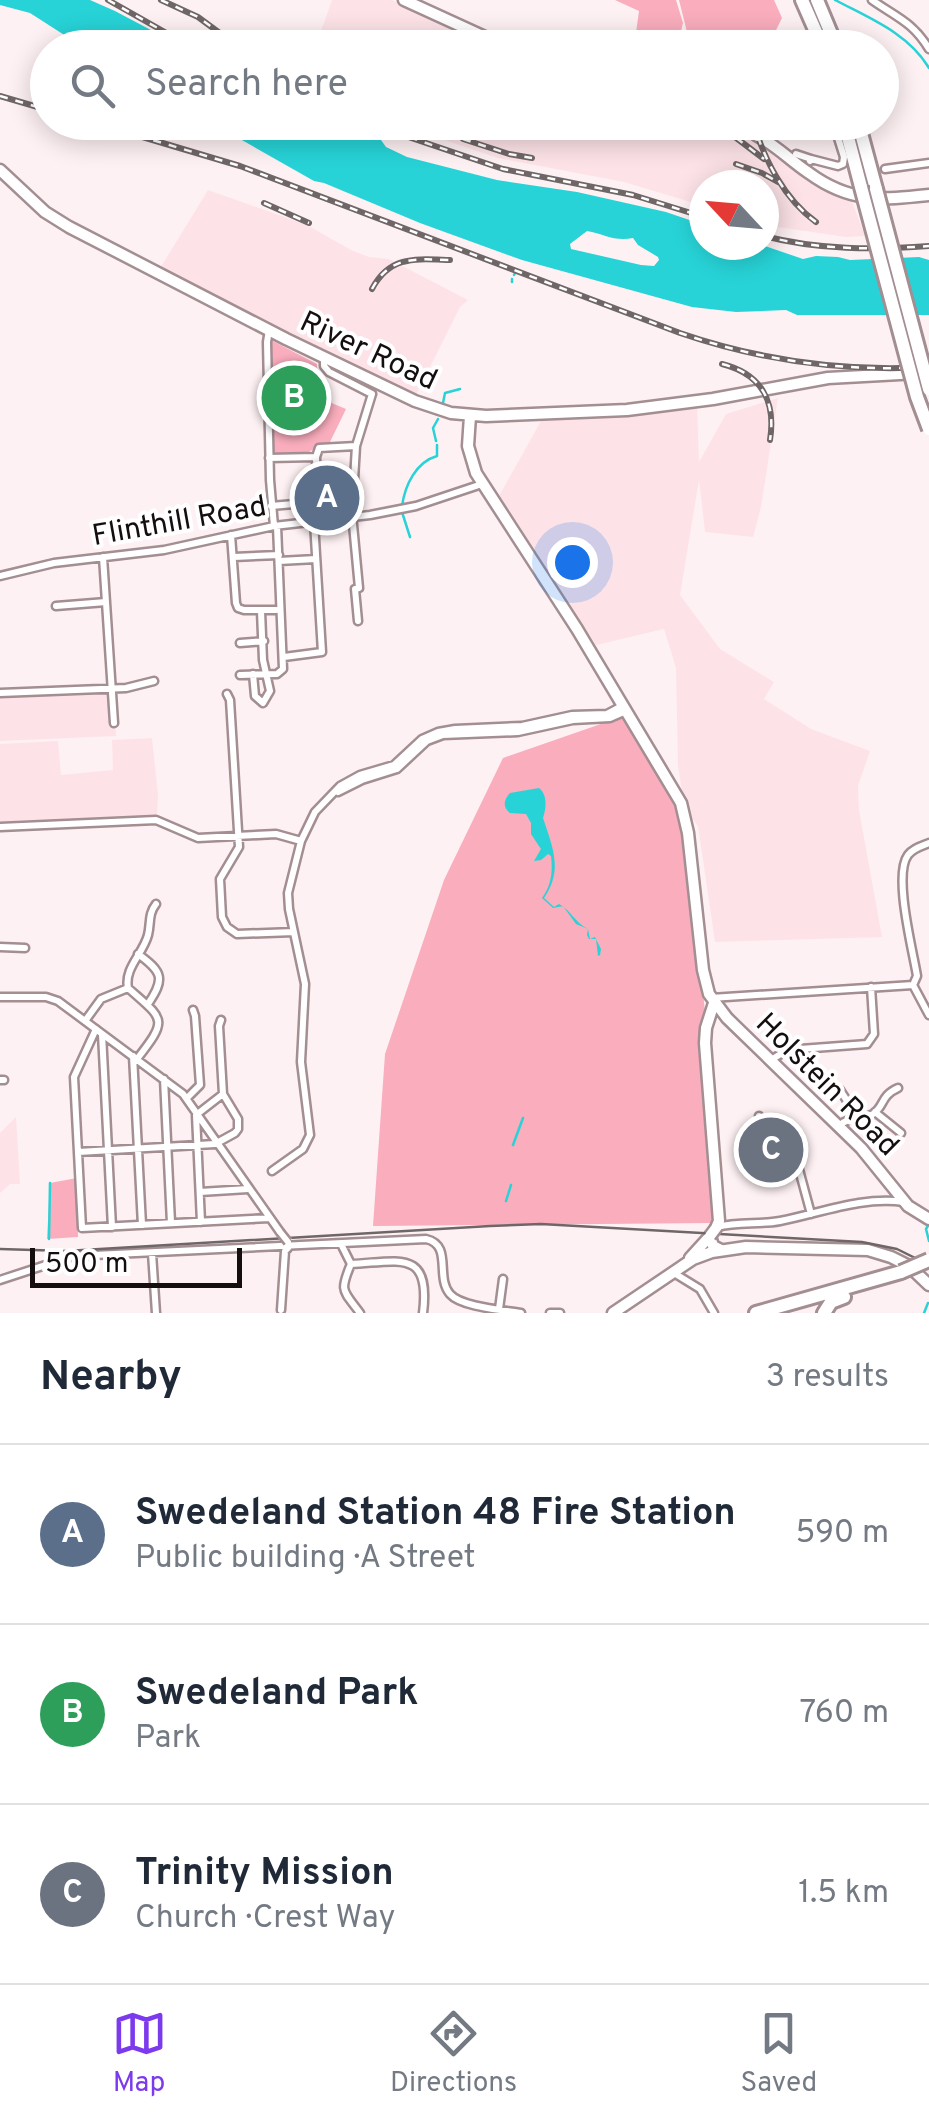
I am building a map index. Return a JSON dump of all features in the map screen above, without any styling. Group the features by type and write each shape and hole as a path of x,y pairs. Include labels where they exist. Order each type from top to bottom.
{"highway":[{"path":"811,3 818,30"},
{"path":"811,3 827,30"},
{"path":"848,140 929,430"},
{"path":"864,140 929,389"},
{"path":"824,1313 831,1302 929,1263"},
{"path":"756,1313 902,1275"},
{"path":"770,1313 875,1286"}],"main road":[{"path":"404,0 470,30"},
{"path":"766,140 806,172 844,193 870,200 881,195 929,196"},
{"name":"River Road","path":"0,170 49,215 89,238 415,401 451,413 470,416 602,412 658,407 820,380 929,371"},
{"path":"451,413 462,421 468,433"},
{"path":"470,416 471,460 483,484 577,629 684,810 703,970 712,1000 705,1043 713,1246 721,1250 868,1250 900,1261 928,1283"},
{"name":"Holstein Road","path":"712,1000 863,1150 905,1203 927,1218"},
{"path":"614,1313 686,1263 711,1234"}],"street":[{"path":"872,0 911,24 929,50"},
{"path":"796,154 838,166 844,158 838,140"},
{"path":"806,172 811,159"},
{"path":"885,169 929,162"},
{"path":"240,675 280,673 283,669 279,558 271,506 267,342 270,330"},
{"path":"324,357 328,372 372,394 356,446 352,518 358,620"},
{"path":"284,656 322,652 316,558 316,451 356,446"},
{"path":"270,458 316,456"},
{"name":"Flinthill Road","path":"0,576 54,563 151,552 275,526 416,506 483,484"},
{"path":"271,506 317,502"},
{"path":"231,536 238,608 276,610"},
{"path":"103,557 114,723"},
{"path":"234,558 316,558"},
{"path":"56,606 106,602"},
{"path":"253,674 254,696 263,702 270,691 261,611"},
{"path":"240,643 264,640"},
{"path":"0,693 133,687 154,681"},
{"path":"226,694 230,700 238,850 220,881 222,917 227,927 242,935 294,932"},
{"path":"272,1171 305,1147 310,1136 301,1062 305,984 288,892 311,818 329,798 362,780 399,768 425,743 439,736 523,731 573,720 610,718 624,709"},
{"path":"0,827 156,820 198,838 276,834 301,841"},
{"path":"912,984 917,976 902,874 910,852 929,843"},
{"path":"128,988 128,975 148,936 151,910 156,904"},
{"path":"0,947 25,948"},
{"path":"138,954 159,974 158,988 148,1004"},
{"path":"712,1000 912,984"},
{"path":"912,984 929,1016"},
{"path":"770,1061 787,1050 867,1044 874,1034 871,987"},
{"path":"128,988 155,1012 158,1029 135,1058 142,1225"},
{"path":"85,1021 102,999 128,988"},
{"path":"0,997 50,998 62,1003 188,1098 288,1244"},
{"path":"188,1098 200,1084 193,1010"},
{"path":"78,1152 218,1143 235,1132 239,1124 223,1094 220,1020"},
{"path":"99,1032 112,1226"},
{"path":"99,1032 74,1074 82,1228 270,1218"},
{"path":"164,1078 171,1223"},
{"path":"838,1127 848,1119 875,1112 886,1094 898,1088"},
{"path":"840,1090 853,1118"},
{"path":"198,1112 223,1094"},
{"path":"198,1112 201,1222"},
{"path":"875,1112 901,1133"},
{"path":"759,1116 768,1134 798,1166 811,1214"},
{"path":"200,1192 248,1188"},
{"path":"711,1234 731,1224 761,1224 879,1200 905,1203"},
{"path":"0,1280 73,1256 426,1239 434,1240 441,1250 448,1293 494,1310 521,1313"},
{"path":"282,1310 288,1244"},
{"path":"342,1244 350,1264 343,1288 360,1313"},
{"path":"152,1253 156,1313"},
{"path":"350,1264 402,1262 415,1266 424,1294 423,1313"},
{"path":"672,1273 700,1288 714,1313"},
{"path":"494,1310 503,1279"},
{"path":"550,1313 560,1313"}],"shaded area":[{"path":"332,0 392,0 460,30 321,30"},
{"path":"615,0 676,0 681,30 636,30 639,11"},
{"path":"679,0 774,0 782,18 776,30 686,30"},
{"path":"445,140 757,140 850,196 865,236 779,227 779,170 689,170 689,202 624,182 498,158"},
{"path":"208,190 307,225 369,257 389,259 468,300 460,307 416,395 159,270"},
{"path":"271,340 317,364 317,397 346,409 329,444 318,445 303,454 271,455"},
{"path":"778,398 753,537 705,532 699,480 680,595 720,649 774,682 764,699 811,729 870,751 858,786 859,810 882,937 715,942 698,826 683,798 678,766 676,668 664,629 596,645 499,496 541,421 639,416 697,405 699,462 726,414"},
{"path":"114,691 116,736 0,741 0,696"},
{"path":"626,718 677,802 695,913 705,1012 716,1223 373,1226 385,1054 444,880 503,758"},
{"path":"152,738 157,817 0,824 0,744 58,741 61,775 113,770 112,740"},
{"path":"16,1117 20,1184 10,1184 0,1193 0,1133"},
{"path":"77,1178 78,1237 47,1239 50,1183"}],"water":[{"path":"0,0 90,0 151,30 56,30 30,13 0,5"},
{"path":"242,140 381,140 386,147 407,157 497,180 577,192 666,212 689,220 689,260 779,260 779,251 803,259 919,257 929,260 929,315 797,315 786,310 736,312 692,307 522,260 314,181","holes":["587,231 633,238 659,260 654,266 641,265 571,249 570,244"]},
{"path":"539,788 545,798 543,818 555,868 550,888 544,898 554,907 562,906 553,908 542,898 551,879 551,856 534,861 541,849 531,834 531,823 526,814 510,813 505,806 510,793"}],"waterway":[{"path":"835,0 890,30"},
{"path":"899,36 929,68"},
{"path":"443,403 445,393 460,389"},
{"path":"436,441 433,428 438,419"},
{"path":"402,506 413,475 423,463 437,456 437,445"},
{"path":"402,512 410,537"},
{"path":"513,1145 523,1118"},
{"path":"49,1239 50,1183"},
{"path":"506,1201 511,1185"},
{"path":"929,1224 929,1241"},
{"path":"924,1313 928,1303"}],"tram line":[{"path":"0,1249 66,1251 541,1224 862,1242 897,1249 929,1265"}],"railway":[{"path":"108,0 161,30"},
{"path":"161,0 216,30"},
{"path":"0,96 30,105"},
{"path":"153,140 240,166 711,343 834,366 929,367"},
{"path":"417,140 503,169 633,195 689,212"},
{"path":"466,140 532,158"},
{"path":"739,140 764,159"},
{"path":"759,140 794,202 816,222"},
{"path":"736,164 753,170"},
{"path":"264,203 309,223"},
{"path":"779,239 846,248 929,246"},
{"path":"372,289 387,270 405,261 450,260"},
{"path":"722,364 747,375 763,392 771,414 770,440"}],"place":[{"name":"Swedeland Park","path":"294,398"},
{"name":"Swedeland Station 48 Fire Station","path":"327,498"},
{"name":"Trinity Mission","path":"771,1150"}]}
